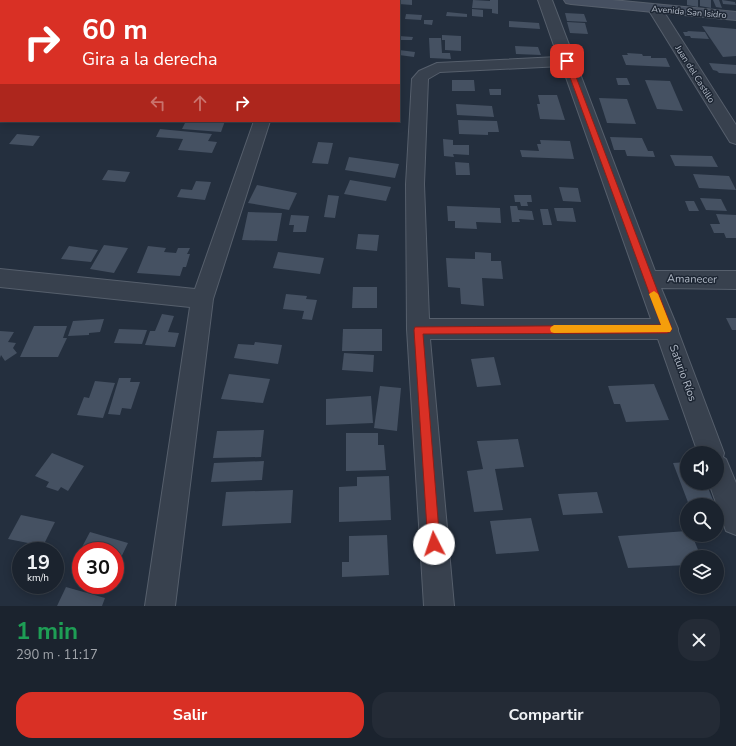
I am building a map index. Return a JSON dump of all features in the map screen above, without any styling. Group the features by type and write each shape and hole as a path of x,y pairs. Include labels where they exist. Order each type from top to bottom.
{"main road":[{"name":"Avenida San Isidro","path":"571,0 736,16"}],"street":[{"name":"Saturio Ríos","path":"545,0 709,446"},
{"name":"Juan del Castillo","path":"655,9 736,138"},
{"path":"438,606 418,330 415,184 420,79 424,74 437,68 567,61"},
{"path":"160,606 202,299 262,122"},
{"path":"0,278 202,299"},
{"name":"Amanecer","path":"648,279 736,280"},
{"path":"418,330 667,329"},
{"path":"724,486 735,513"}],"building":[{"path":"400,0 412,0 412,5 400,4"},
{"path":"473,0 498,0 498,14 492,13 492,9 472,8"},
{"path":"687,0 698,0 698,7 687,5"},
{"path":"700,0 711,0 711,8 700,6"},
{"path":"713,0 719,0 722,8 716,7"},
{"path":"722,0 735,2 736,5 723,4"},
{"path":"472,9 483,10 483,17 472,16"},
{"path":"447,12 467,14 467,17 446,16"},
{"path":"565,13 584,14 587,22 567,21"},
{"path":"406,14 422,15 421,20 405,19"},
{"path":"424,20 433,20 432,25 424,24"},
{"path":"509,21 539,23 540,29 509,27"},
{"path":"567,22 585,23 588,34 570,33"},
{"path":"702,26 736,29 736,56 723,57"},
{"path":"687,31 705,32 709,39 691,38 690,36 685,36 683,32 688,32"},
{"path":"442,35 461,36 461,51 445,50 445,40 442,40"},
{"path":"400,36 413,37 412,40 400,40"},
{"path":"429,38 441,38 442,53 450,53 451,59 430,58"},
{"path":"515,46 538,47 541,55 516,54"},
{"path":"400,50 415,52 414,57 400,55"},
{"path":"627,53 642,54 643,56 651,56 651,58 666,58 670,67 626,65 622,55 628,55"},
{"path":"709,63 736,65 736,74 719,73 713,70"},
{"path":"616,78 627,78 630,85 618,85"},
{"path":"452,80 474,80 475,91 452,91"},
{"path":"645,80 670,81 683,111 657,109"},
{"path":"489,89 501,89 501,95 490,95"},
{"path":"538,95 557,95 565,120 540,119 537,104 540,104"},
{"path":"599,98 627,99 636,124 607,123"},
{"path":"456,104 492,106 494,117 457,115"},
{"path":"458,120 497,121 499,132 488,132 488,135 459,134"},
{"path":"186,122 225,122 221,132 182,129"},
{"path":"160,129 212,134 208,141 217,142 212,153 178,150 183,139 156,137"},
{"path":"17,134 40,136 33,146 9,144"},
{"path":"610,137 642,138 648,151 653,151 655,157 627,156 625,150 614,150"},
{"path":"443,139 453,140 453,145 469,145 469,155 453,154 454,157 444,156"},
{"path":"540,140 570,141 574,159 522,157 520,150 539,151 537,144 541,144"},
{"path":"318,142 333,143 328,164 312,163"},
{"path":"670,155 712,156 718,167 675,166"},
{"path":"349,157 399,164 395,178 345,170"},
{"path":"455,162 469,163 470,175 456,175"},
{"path":"108,170 130,172 125,182 102,180"},
{"path":"693,174 729,176 736,190 699,188"},
{"path":"350,180 391,187 386,201 344,194"},
{"path":"196,181 211,182 205,200 177,197 181,189 192,190"},
{"path":"257,185 297,193 289,210 248,203"},
{"path":"559,187 578,188 581,202 563,201"},
{"path":"328,195 339,196 335,218 324,217"},
{"path":"514,195 531,195 532,202 527,202 528,206 521,206 520,202 515,202"},
{"path":"700,198 721,199 727,211 706,210"},
{"path":"685,201 694,201 699,211 689,211"},
{"path":"447,206 500,208 501,223 476,222 477,229 455,228 455,221 448,221"},
{"path":"510,206 517,206 518,210 532,211 534,220 519,219 520,222 512,222"},
{"path":"554,208 573,208 576,222 557,221"},
{"path":"540,209 548,209 552,225 543,225"},
{"path":"248,212 282,213 277,241 242,240"},
{"path":"716,214 736,215 736,238 726,238 724,233 714,233 710,224 720,224"},
{"path":"291,215 309,216 306,232 293,232 294,225 289,225"},
{"path":"358,234 379,235 377,251 356,249"},
{"path":"104,245 128,248 114,273 90,269"},
{"path":"69,246 98,250 91,262 61,259"},
{"path":"148,246 166,248 164,252 176,253 178,248 190,248 187,254 190,254 186,267 183,267 180,276 137,273"},
{"path":"278,252 324,258 320,274 273,268"},
{"path":"475,252 491,253 491,261 501,261 503,279 482,278 484,306 461,304 460,288 448,287 446,258 475,259"},
{"path":"353,287 377,287 377,308 352,308"},
{"path":"286,294 307,296 306,299 317,300 312,320 302,319 304,311 283,309"},
{"path":"162,314 174,316 168,332 179,333 175,347 145,345 150,331 155,331"},
{"path":"726,318 736,318 736,330 732,330"},
{"path":"104,319 100,332 89,333 89,335 68,336 73,321"},
{"path":"34,326 67,326 63,338 67,338 58,357 20,357"},
{"path":"119,329 147,330 142,344 114,343"},
{"path":"343,329 382,329 382,351 342,351"},
{"path":"0,331 14,332 8,342 16,343 13,348 17,353 5,361 1,355 0,358"},
{"path":"255,342 282,345 278,364 234,358 238,344 254,345"},
{"path":"344,353 374,355 373,372 342,370"},
{"path":"494,357 501,385 477,387 471,359"},
{"path":"229,374 270,379 263,403 221,399"},
{"path":"119,378 131,378 130,382 140,382 131,409 122,408 120,415 108,414"},
{"path":"95,381 115,383 103,418 77,415 84,397 89,398"},
{"path":"654,384 669,420 626,422 620,404 614,404 608,386"},
{"path":"380,386 401,388 397,431 374,428"},
{"path":"371,396 373,423 326,425 326,399"},
{"path":"264,430 261,457 213,458 217,431"},
{"path":"346,433 378,433 378,445 384,445 386,470 346,471"},
{"path":"518,439 524,467 495,469 503,510 474,512 467,471 483,469 477,441"},
{"path":"52,453 84,466 68,491 61,487 58,491 46,487 49,482 35,476"},
{"path":"264,461 262,480 211,482 214,463"},
{"path":"680,462 680,481 673,463"},
{"path":"389,476 391,520 339,522 339,487 357,486 357,477"},
{"path":"293,490 291,523 222,526 226,492"},
{"path":"683,490 709,490 712,498 686,498"},
{"path":"597,492 603,513 563,515 558,494"},
{"path":"21,515 55,522 45,542 23,542 8,539"},
{"path":"531,518 539,551 496,554 490,521"},
{"path":"90,532 128,543 124,551 124,542 85,542"},
{"path":"680,532 680,542 695,542 698,550 680,550 680,565 628,568 618,536"},
{"path":"387,535 389,575 342,577 342,562 349,562 349,536"},
{"path":"66,587 72,589 72,594 91,594 105,598 102,606 57,606"}],"slow traffic":[{"path":"554,329 667,329 654,294"}],"route":[{"path":"434,544 418,330 667,329 567,61"}]}
